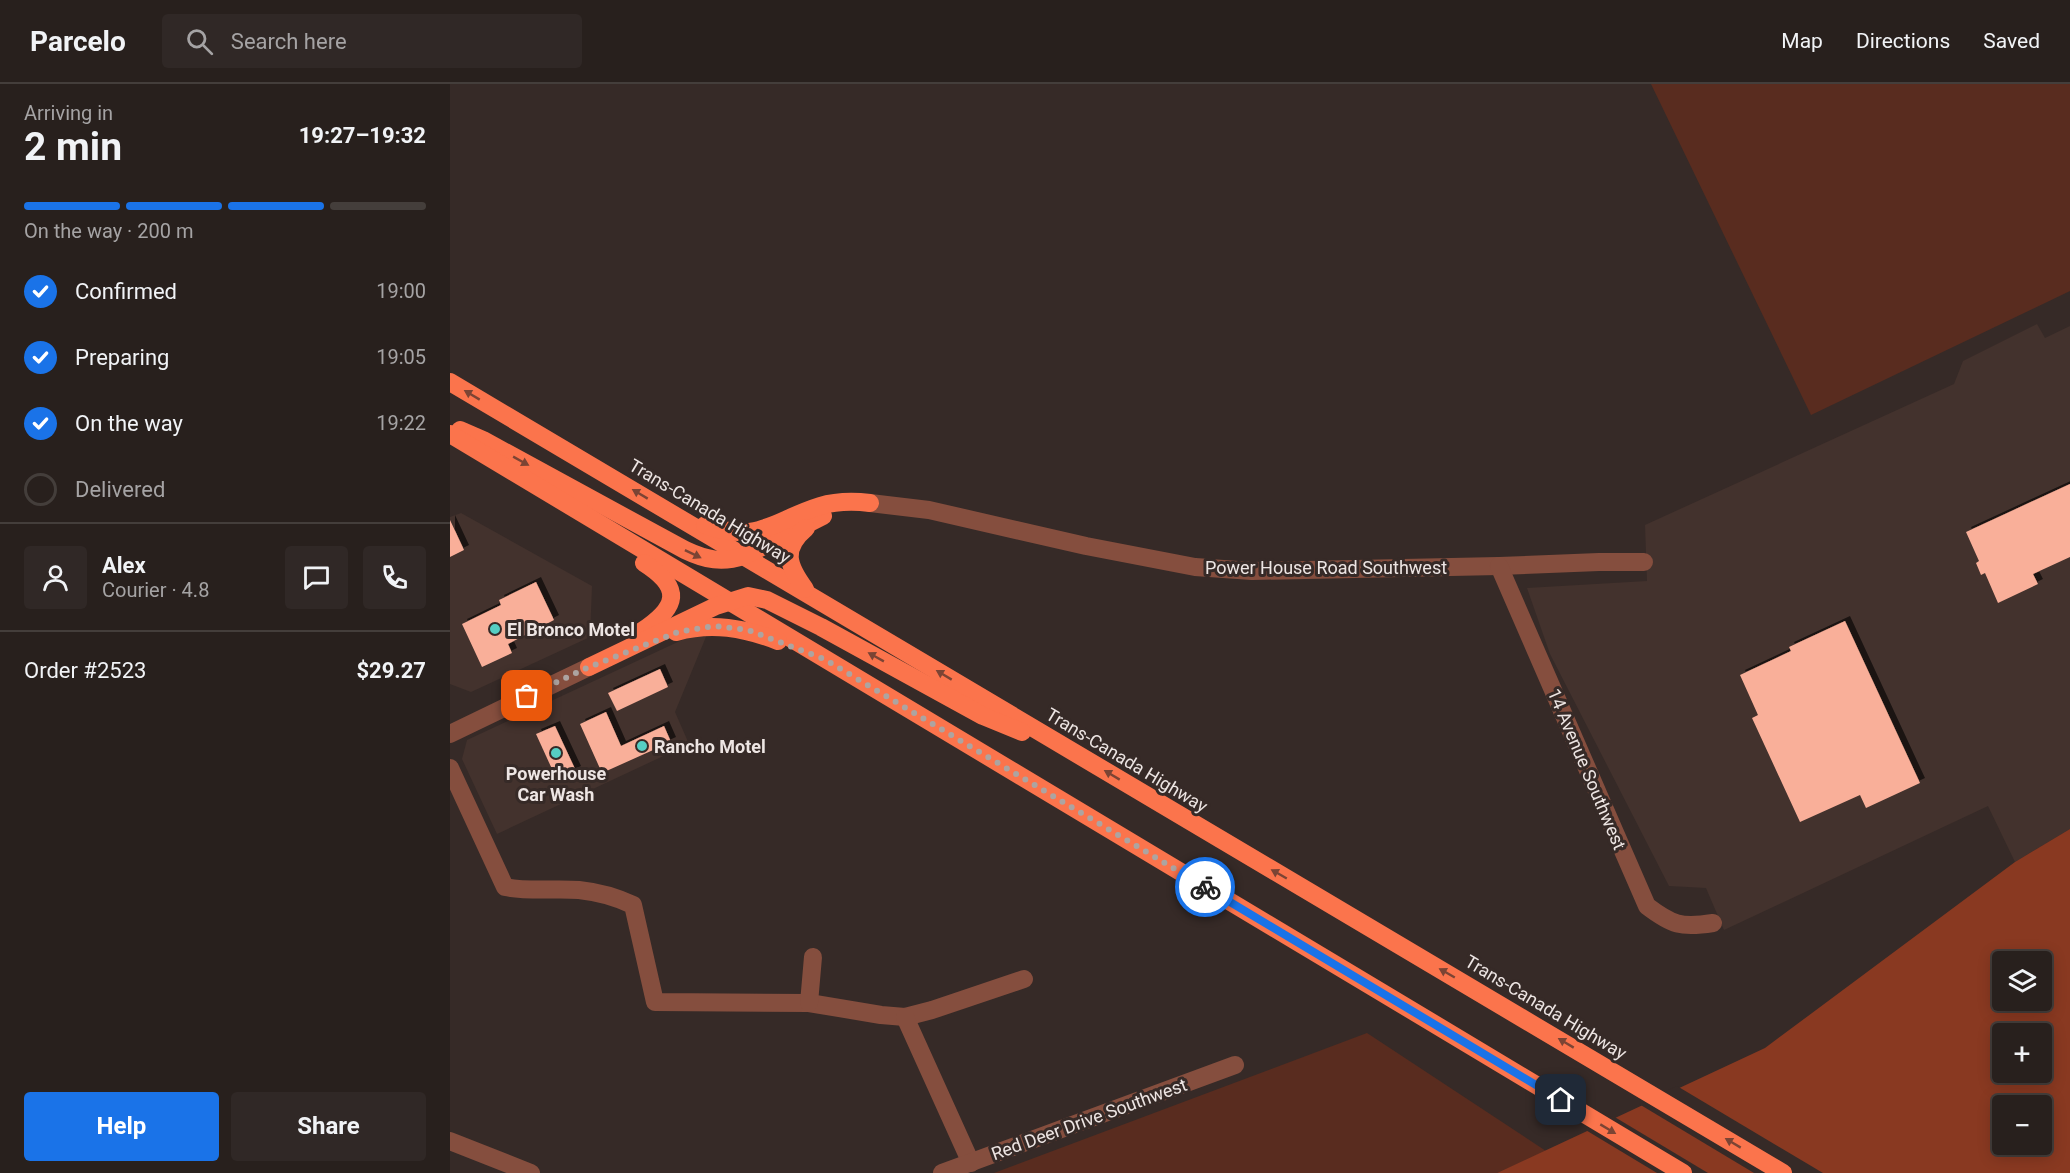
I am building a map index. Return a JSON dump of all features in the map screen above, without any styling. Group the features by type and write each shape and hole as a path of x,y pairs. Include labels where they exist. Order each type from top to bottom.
{"highway":[{"name":"Trans-Canada Highway","path":"450,382 1783,1173"},
{"path":"450,426 483,440 702,558 722,561 744,556 823,516 851,506 870,503"},
{"path":"450,434 1683,1173"},
{"path":"493,460 566,516 653,569 670,588 672,597 670,604 660,619 589,667"},
{"path":"671,513 731,532 745,533 772,527 820,506 849,501 870,503"},
{"path":"808,593 793,573 789,553 791,543 799,534 823,516"},
{"path":"589,667 727,601 748,596 767,600 821,627 983,716 1080,756"},
{"path":"589,667 662,637 688,629 714,626 748,630 824,659"}],"street":[{"name":"Power House Road Southwest","path":"870,503 929,510 1086,546 1195,567 1252,571 1644,562"},
{"name":"14 Avenue Southwest","path":"1499,566 1647,906 1666,920 1690,927 1713,923"},
{"path":"450,734 589,667"},
{"path":"450,768 505,887 523,891 580,890 614,896 633,905 655,1002 809,1003 905,1017 1024,979"},
{"path":"809,1003 813,957"},
{"path":"905,1017 971,1162"},
{"name":"Red Deer Drive Southwest","path":"942,1173 1235,1065"},
{"path":"450,1141 531,1173"}],"shaded area":[{"path":"1651,84 2070,84 2070,291 1811,415"},
{"path":"2037,324 2045,338 2070,326 2070,829 2015,862 1988,806 1724,930 1706,888 1669,886 1550,654 1527,588 1647,581 1645,525 1954,384 1963,361"},
{"path":"461,513 592,586 590,637 471,692 450,684 450,517"},
{"path":"710,627 675,712 689,744 497,834 462,759 467,740"},
{"path":"2070,829 2070,1173 1497,1173 1765,1048 2015,862"},
{"path":"1367,1033 1546,1151 1497,1173 994,1173"}],"pier":[{"path":"1677,1086 1823,1173 1754,1173 1639,1104"},
{"path":"1613,1116 1708,1173 1657,1173 1584,1129"}],"building":[{"path":"2070,484 2070,557 2033,574 2038,584 1998,603 1985,573 1981,575 1976,563 1979,561 1966,532"},
{"path":"450,520 464,550 450,557"},
{"name":"El Bronco Motel","path":"536,582 554,620 508,644 512,653 482,667 462,624 501,605 499,600"},
{"path":"1845,621 1920,783 1866,808 1860,795 1800,822 1752,718 1758,715 1740,675 1791,651 1789,647"},
{"name":"Rancho Motel","path":"660,669 668,687 617,711 608,693"},
{"name":"Rancho Motel","path":"606,712 621,746 664,726 671,742 602,773 580,724"},
{"name":"Powerhouse Car Wash","path":"555,726 576,771 557,780 536,734"}],"way so far":[{"path":"527,696 589,667 662,637 688,629 725,626 748,630 824,659 1205,887"}],"place":[{"name":"El Bronco Motel","path":"495,629"},
{"name":"Rancho Motel","path":"642,746"},
{"name":"Powerhouse Car Wash","path":"556,753"}],"route":[{"path":"1205,887 1561,1100"}]}
